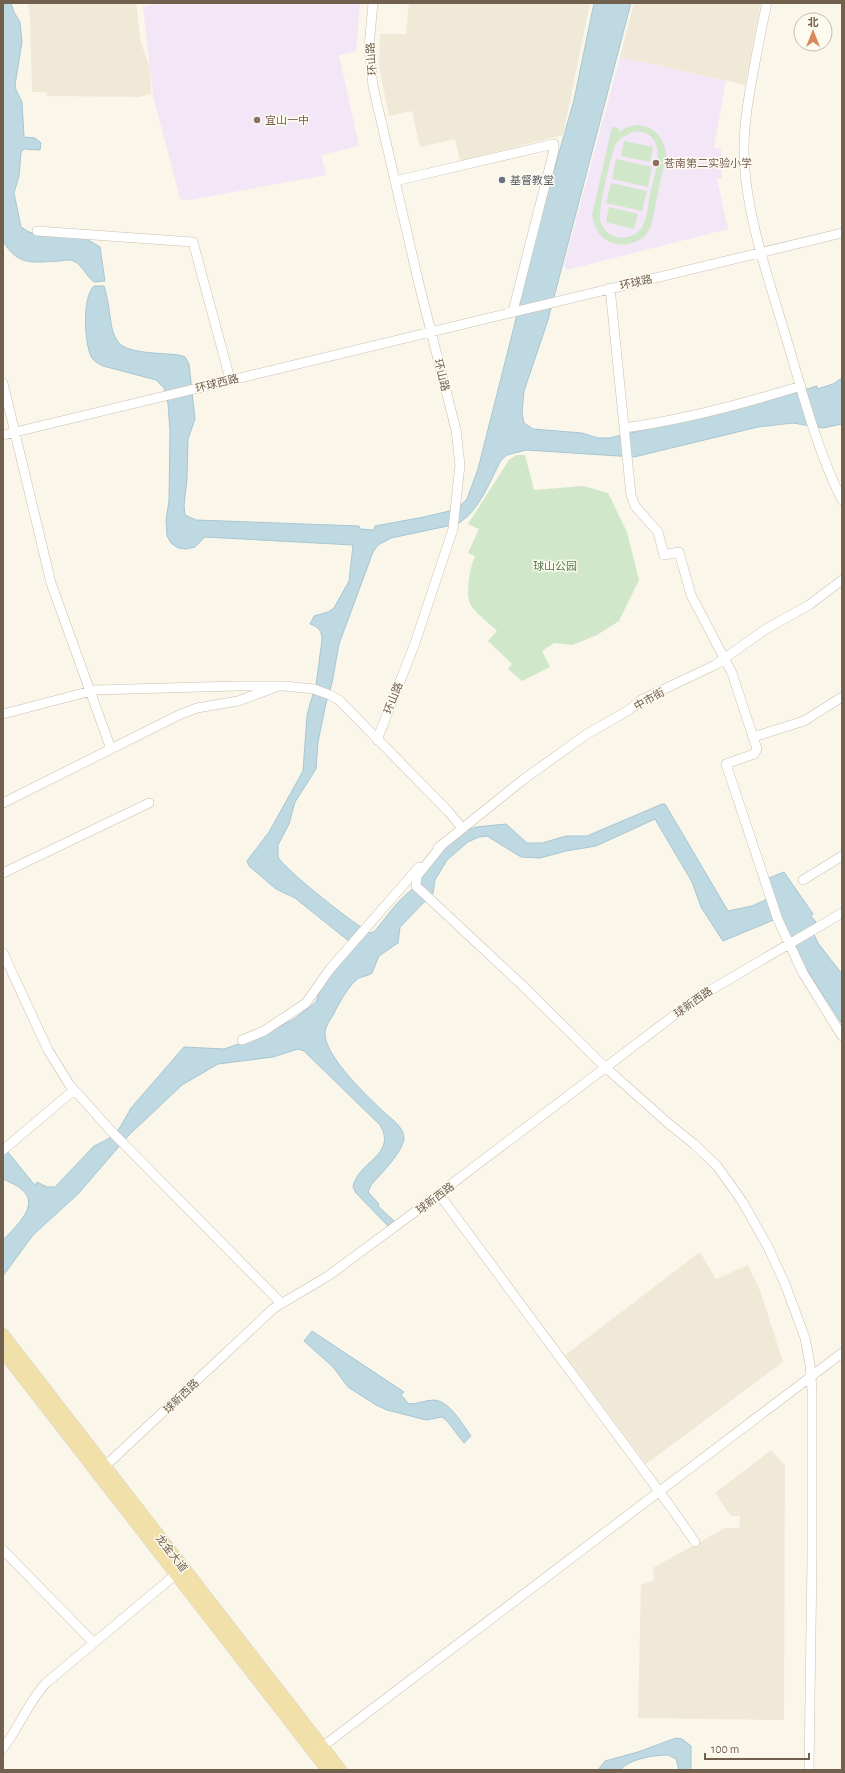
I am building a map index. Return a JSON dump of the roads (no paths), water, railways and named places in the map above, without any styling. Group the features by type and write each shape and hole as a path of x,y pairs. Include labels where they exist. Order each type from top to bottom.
{"main road":[{"name":"龙金大道","path":"3,1334 175,1576 327,1770"},
{"name":"龙金大道","path":"3,1352 101,1470 341,1770"}],"street":[{"name":"环山路","path":"373,3 369,35 371,73 458,443 460,465 453,529 415,643 377,740"},
{"path":"767,3 744,133 744,165 747,192 762,252 815,433 831,476 842,500"},
{"path":"395,180 554,144 554,150 514,311"},
{"path":"38,231 193,242 230,379"},
{"name":"环球路","path":"431,331 842,233"},
{"path":"610,288 630,490 635,506 658,532 664,555 679,552 684,576 691,596 736,684 757,749 754,754 726,764 778,920 811,987 842,1036"},
{"name":"环球西路","path":"3,435 431,331"},
{"path":"3,384 51,583 111,749"},
{"path":"624,430 759,399 801,387"},
{"name":"中市街","path":"442,845 524,779 587,734 629,710 641,700 700,673 724,659 766,629 809,605 842,580"},
{"path":"3,714 89,691 235,686 280,686 314,689 330,695 338,700 448,811 462,828"},
{"path":"3,803 186,712 238,701 280,686"},
{"path":"753,737 804,721 842,697"},
{"path":"3,873 149,803"},
{"path":"442,845 417,876 416,886 428,900 523,986 605,1067 669,1124 694,1144 717,1166 735,1189 768,1247 785,1284 805,1338 811,1376 812,1558 808,1770"},
{"path":"242,1040 264,1031 302,1008 310,999 330,969 352,943 430,854 442,845"},
{"path":"803,880 842,856"},
{"name":"球新西路","path":"101,1470 265,1316 281,1303 328,1276 439,1194 697,998 842,913"},
{"path":"3,954 54,1061 74,1090 136,1157 281,1303"},
{"path":"6,1148 74,1090"},
{"path":"439,1194 659,1491 695,1542"},
{"path":"314,1753 842,1353"},
{"path":"3,1550 94,1643"},
{"path":"3,1748 20,1724 40,1689 175,1576"}],"water":[{"path":"3,3 11,3 20,22 22,42 15,85 22,102 24,137 35,138 41,143 40,150 24,149 21,152 19,176 14,193 21,227 29,232 37,234 80,235 100,247 105,281 94,282 77,263 72,260 34,262 21,259 9,249 3,241"},
{"path":"594,3 631,3 548,320 524,391 522,413 524,423 533,429 582,433 598,438 609,438 767,401 817,386 817,389 833,384 842,378 842,424 823,428 793,423 758,427 634,457 526,450 507,455 501,460 478,504 465,519 457,524 391,538 378,545 373,552 339,644 332,683 326,703 318,742 316,769 295,802 289,824 278,845 278,857 293,873 322,897 363,929 371,933 375,931 406,894 419,885 422,873 440,852 465,831 476,827 506,824 527,843 542,843 566,836 587,836 665,804 728,911 752,906 772,897 769,878 784,872 813,914 811,916 816,922 810,926 818,943 842,974 842,1024 796,953 781,917 723,941 701,907 692,882 655,819 596,846 566,851 540,858 521,857 487,836 479,837 468,842 447,860 435,880 433,893 400,927 398,943 379,956 372,973 358,979 353,983 332,1016 325,1033 327,1042 339,1065 378,1107 398,1124 404,1134 403,1144 400,1150 371,1185 368,1192 379,1204 378,1206 394,1221 388,1226 356,1193 353,1187 356,1178 361,1171 375,1158 384,1144 384,1135 380,1125 304,1051 298,1049 273,1057 218,1064 182,1085 129,1135 78,1194 33,1235 3,1276 3,1240 24,1216 28,1208 29,1201 26,1194 20,1188 3,1179 3,1146 33,1183 36,1185 37,1182 47,1187 55,1187 94,1146 108,1139 119,1129 131,1108 184,1047 224,1049 262,1036 294,1019 316,1002 321,987 337,964 355,946 295,898 276,889 249,866 247,861 269,832 303,771 307,716 316,685 322,640 321,634 316,626 310,624 314,616 328,612 334,608 349,581 353,545 205,537 195,547 186,549 178,548 171,543 167,536 166,520 169,501 170,431 168,404 164,388 156,380 103,366 92,358 89,352 86,332 86,310 90,291 94,286 104,286 112,329 115,338 121,345 141,352 179,355 185,357 189,364 195,419 188,439 187,479 184,505 185,515 196,520 359,526 360,529 374,530 375,526 449,511 453,507 461,505 467,499 478,469 520,303 528,262 574,100"},
{"path":"312,1331 404,1392 401,1395 409,1404 434,1400 445,1404 455,1414 471,1436 464,1443 447,1421 442,1417 426,1420 387,1410 376,1405 348,1387 333,1367 304,1341"},
{"path":"676,1738 682,1739 691,1746 691,1770 679,1770 676,1759 668,1755 636,1760 624,1766 621,1770 598,1770 605,1761 638,1752"}],"place":[{"name":"宜山一中","path":"257,120"},
{"name":"苍南第二实验小学","path":"656,163"},
{"name":"基督教堂","path":"502,180"}],"park label":[{"name":"球山公园","path":"555,566"}]}
